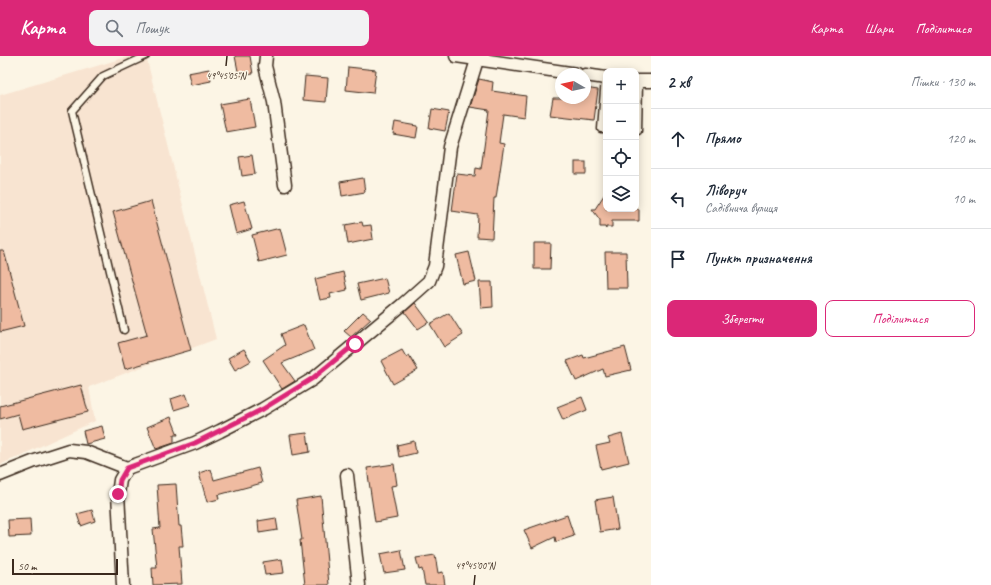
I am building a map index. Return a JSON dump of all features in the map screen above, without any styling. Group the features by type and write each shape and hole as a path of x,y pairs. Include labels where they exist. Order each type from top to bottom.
{"street":[{"path":"266,56 265,66 274,102 285,185"},
{"path":"456,56 555,71"},
{"path":"123,585 118,494 120,480 127,468 195,443 220,431 263,409 313,378 402,305 429,280 435,266 450,147 477,60"},
{"path":"591,76 603,78"},
{"path":"639,81 651,81"},
{"path":"0,475 35,461 69,450 86,452 127,468"},
{"path":"347,475 359,585"}],"lane":[{"path":"124,330 72,111 103,76 146,56"},
{"path":"603,104 601,129 603,129"}],"shaded area":[{"path":"130,56 146,56 216,339 89,387 95,421 0,465 0,95"}],"building":[{"path":"235,56 250,56 253,74 239,76"},
{"path":"348,67 376,70 373,93 346,90"},
{"path":"209,69 211,81 191,85 188,73"},
{"path":"305,76 328,78 326,102 303,100"},
{"path":"479,79 493,82 492,91 526,96 524,117 503,114 499,143 504,144 496,198 494,198 492,238 477,237 478,215 452,211 457,174 475,176 476,168 481,169 489,110 470,107"},
{"path":"591,89 598,90 594,120 550,115 553,98 555,98 555,104 591,104"},
{"path":"250,99 255,127 226,132 220,104"},
{"path":"432,109 449,112 445,131 429,128"},
{"path":"395,122 418,126 416,138 393,134"},
{"path":"252,155 255,174 242,176 239,157"},
{"path":"575,162 586,162 586,174 575,174"},
{"path":"363,178 365,192 342,196 340,182"},
{"path":"603,197 603,212 639,212 639,221 612,221 612,227 606,227 606,229 605,227 600,227 600,220 592,209 595,209"},
{"path":"151,201 191,350 125,369 118,343 147,335 113,212"},
{"path":"244,201 252,229 236,234 229,205"},
{"path":"362,222 363,226 371,225 373,239 348,244 345,225"},
{"path":"280,228 287,255 259,262 252,235"},
{"path":"534,243 551,243 550,269 534,269"},
{"path":"0,251 4,251 24,326 0,332"},
{"path":"469,252 476,281 463,284 456,255"},
{"path":"605,252 626,252 627,288 606,288"},
{"path":"343,272 347,290 330,294 331,298 320,300 315,279"},
{"path":"385,278 389,293 361,300 357,284"},
{"path":"479,282 492,282 493,307 481,308"},
{"path":"415,303 429,322 418,329 405,312"},
{"path":"363,312 371,319 351,337 344,331"},
{"path":"449,313 463,335 444,347 430,324"},
{"path":"304,325 314,350 282,363 295,381 282,389 263,360 285,345 281,334"},
{"path":"625,347 631,370 605,376 603,369 576,381 567,361 583,355 584,358"},
{"path":"244,349 251,361 235,370 228,358"},
{"path":"402,350 406,357 409,355 418,370 393,384 381,361"},
{"path":"81,385 88,412 22,429 18,414 0,419 0,406"},
{"path":"186,394 190,405 174,410 171,399"},
{"path":"582,397 587,410 563,420 557,407"},
{"path":"171,417 178,435 174,435 174,443 156,449 147,427"},
{"path":"102,426 105,439 86,444 83,431"},
{"path":"307,433 310,452 293,455 290,435"},
{"path":"622,434 629,462 601,469 596,446 610,443 608,438"},
{"path":"414,441 416,453 399,457 397,445"},
{"path":"394,464 397,485 391,486 397,518 375,522 367,468"},
{"path":"258,468 262,483 218,495 219,499 207,502 199,473 211,469 214,480"},
{"path":"176,484 179,526 181,526 183,546 179,546 182,584 153,585 152,568 157,568 153,529 160,528 157,485"},
{"path":"321,496 329,585 305,585 300,540 302,540 296,500"},
{"path":"613,497 618,529 600,532 595,500"},
{"path":"92,510 95,521 81,526 77,514"},
{"path":"567,515 574,536 556,542 555,537 532,548 524,530"},
{"path":"276,518 278,530 259,533 258,521"},
{"path":"30,519 31,536 9,537 8,520"},
{"path":"401,550 405,570 384,573 380,554"},
{"path":"435,555 438,573 443,572 445,585 425,585 422,569 419,570 416,558"},
{"path":"282,559 284,573 265,575 263,562"}],"route":[{"path":"118,494 120,480 127,468 195,443 263,409 313,378 355,344"}]}
